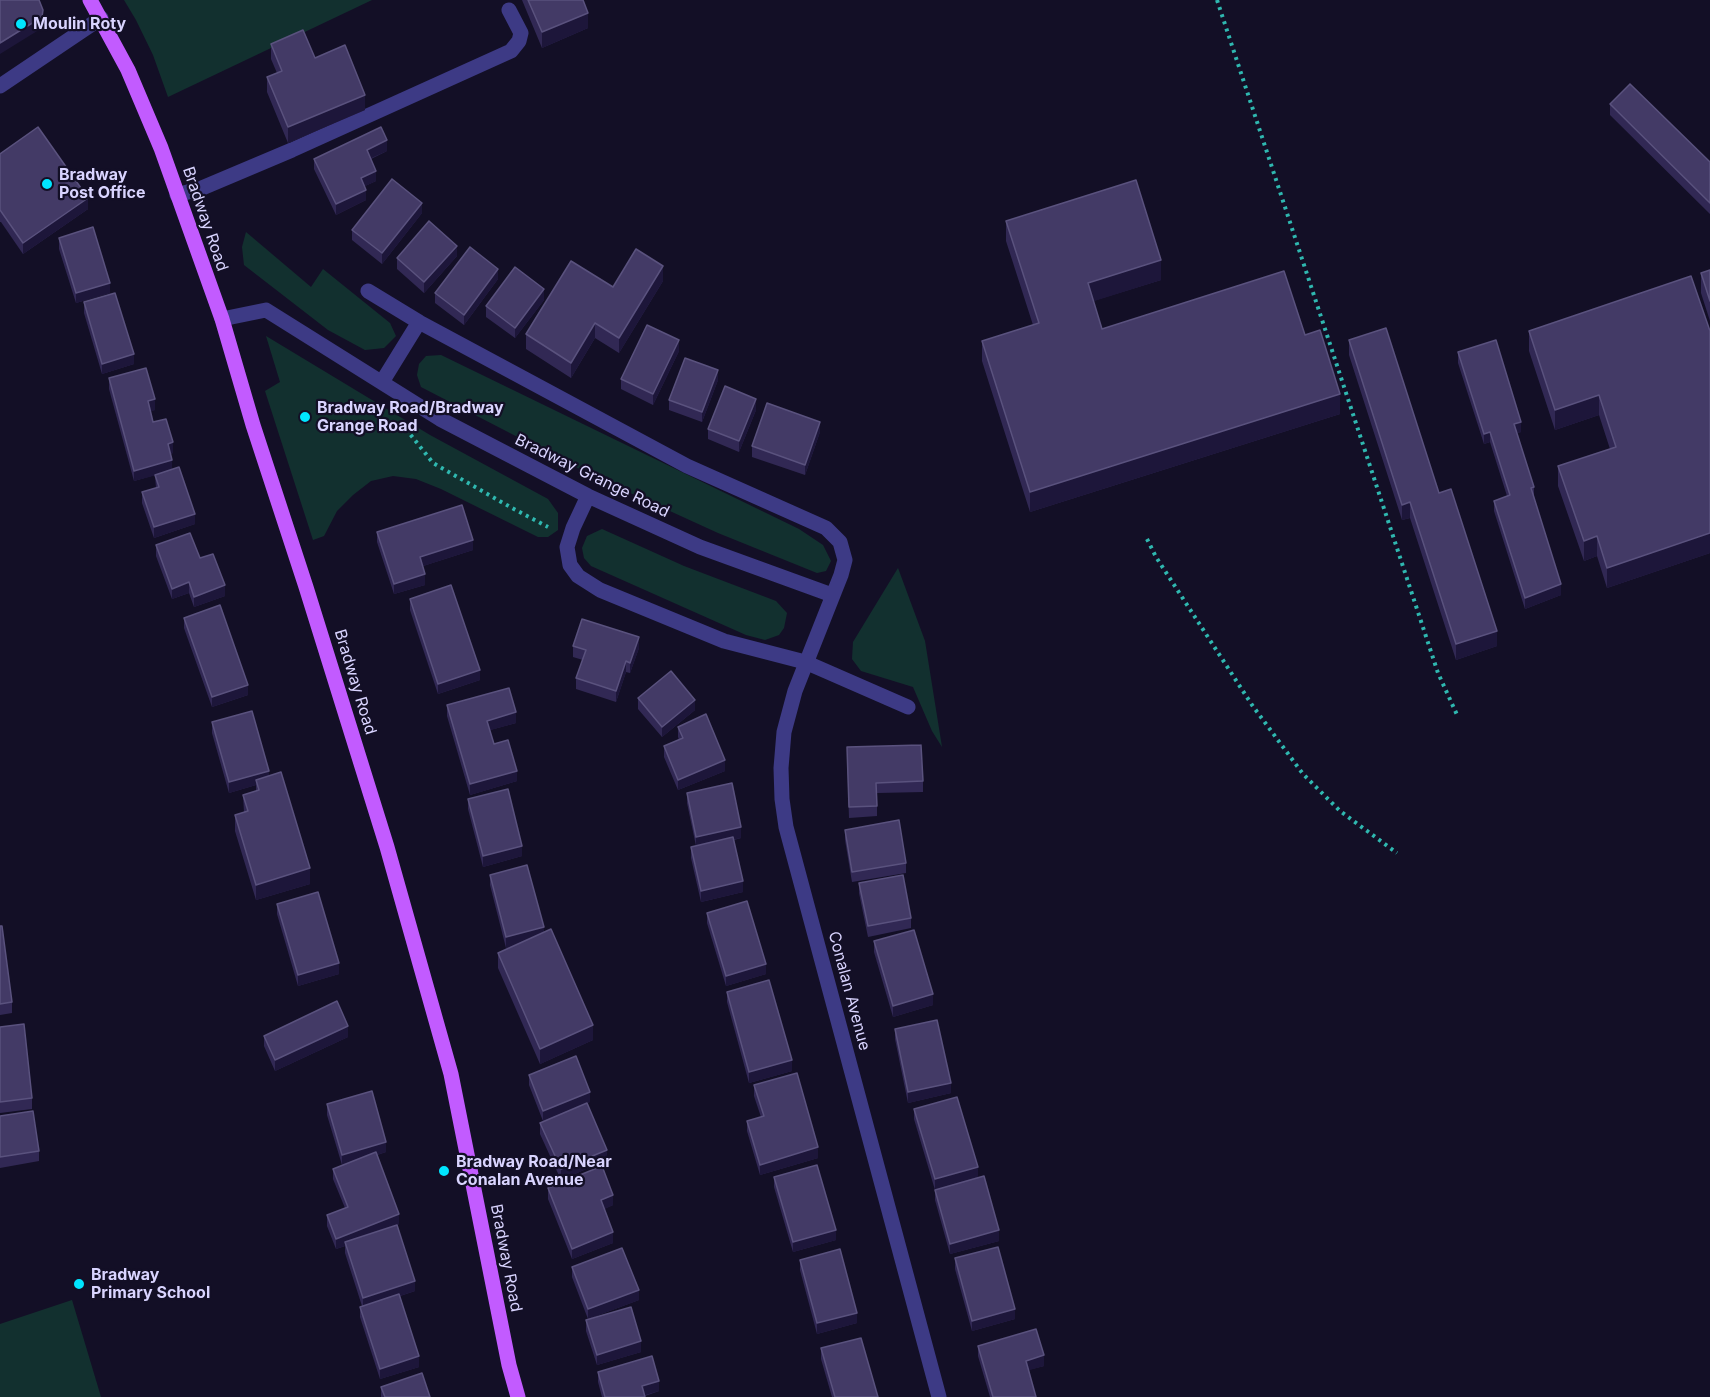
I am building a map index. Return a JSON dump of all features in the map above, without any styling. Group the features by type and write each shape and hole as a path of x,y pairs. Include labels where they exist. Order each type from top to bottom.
{"main road":[{"name":"Bradway Road","path":"90,0 129,70 161,148 222,319 253,425 387,847 451,1074 507,1355 518,1397"}],"street":[{"path":"177,195 202,188 292,150 511,51 519,41 521,33 509,10"},
{"path":"0,86 101,18"},
{"name":"Conalan Avenue","path":"368,291 419,322 687,466 826,528 840,542 844,560 841,575 805,662 784,732 781,768 782,799 786,827 939,1397"},
{"name":"Bradway Grange Road","path":"222,319 266,310 440,419 588,496 700,547 831,595"},
{"path":"382,382 419,322"},
{"path":"588,496 567,547 570,565 578,576 600,590 724,641 805,662 908,707"}],"path":[{"path":"1217,0 1438,673 1458,717"},
{"path":"405,428 433,463 570,538"},
{"path":"1147,539 1156,557 1252,705 1303,774 1340,811 1397,853"}],"green space":[{"path":"124,0 372,0 168,97 153,55"},
{"path":"246,232 311,287 323,269 390,323 396,336 384,348 365,350 328,330 244,265 242,247"},
{"path":"266,336 430,435 548,499 558,513 558,530 548,537 538,537 441,489 416,479 393,476 371,481 353,495 337,511 324,536 313,540 265,391 280,382"},
{"path":"441,355 799,529 823,545 831,561 826,571 817,573 718,533 591,475 421,387 417,375 419,364 426,356"},
{"path":"602,529 684,566 776,601 787,613 784,628 779,635 765,640 746,635 591,566 584,558 582,548 587,536"},
{"path":"898,568 925,641 942,747 932,731 913,687 861,671 852,659 853,642"},
{"path":"72,1300 101,1397 0,1397 0,1324"}],"building":[{"name":"Moulin Roty","path":"0,0 39,0 43,10 42,17 0,43"},
{"path":"528,0 583,0 588,13 542,32"},
{"path":"303,30 315,58 345,45 365,95 288,127 267,77 282,71 271,44"},
{"path":"1630,84 1710,162 1710,203 1610,104"},
{"path":"38,127 88,198 23,243 0,210 0,154"},
{"path":"381,127 387,140 367,150 376,171 361,178 366,190 336,204 314,159"},
{"path":"392,179 422,203 382,253 352,230"},
{"path":"1136,180 1161,260 1088,283 1102,329 1284,271 1305,335 1320,330 1340,394 1030,492 982,341 1039,323 1006,221"},
{"path":"429,221 457,246 424,282 397,258"},
{"path":"93,227 110,283 76,293 59,238"},
{"path":"470,247 498,269 464,315 435,293"},
{"path":"636,249 663,266 619,338 595,323 571,363 526,334 571,261 613,287"},
{"path":"515,267 544,289 515,328 486,306"},
{"path":"1710,270 1710,301 1701,273"},
{"path":"1691,276 1710,331 1710,533 1607,568 1597,536 1584,541 1558,466 1616,447 1599,395 1555,410 1529,331"},
{"path":"115,293 134,354 102,364 84,302"},
{"path":"647,325 679,340 653,394 621,379"},
{"path":"1386,328 1439,493 1451,489 1497,631 1456,644 1410,502 1402,505 1349,340"},
{"path":"1496,340 1521,422 1514,424 1534,487 1531,488 1561,584 1525,598 1494,501 1510,495 1490,432 1484,434 1458,352"},
{"path":"685,358 718,370 702,412 669,400"},
{"path":"146,368 155,399 148,401 153,422 166,419 173,442 168,444 172,460 134,471 109,378"},
{"path":"725,386 756,399 739,441 708,429"},
{"path":"767,403 820,422 805,465 752,446"},
{"path":"179,467 195,514 154,527 142,492 159,487 155,475"},
{"path":"462,505 473,540 420,557 425,574 394,584 377,532"},
{"path":"190,533 200,558 213,554 225,585 194,597 189,582 172,589 156,545"},
{"path":"451,585 480,670 438,684 410,599"},
{"path":"220,605 248,685 212,697 184,618"},
{"path":"582,619 639,637 630,663 626,661 616,691 576,678 586,650 573,646"},
{"path":"671,671 695,700 662,727 638,698"},
{"path":"509,688 516,712 487,721 494,744 508,740 517,771 470,784 447,705"},
{"path":"252,711 269,771 229,782 212,722"},
{"path":"706,714 725,760 678,780 664,746 683,738 678,727"},
{"path":"921,745 923,781 876,783 877,806 849,807 847,747"},
{"path":"281,772 310,868 256,885 235,815 248,811 243,795 259,790 256,780"},
{"path":"732,783 741,827 696,837 687,793"},
{"path":"508,789 522,846 483,856 468,799"},
{"path":"899,820 906,863 852,872 845,830"},
{"path":"733,837 743,881 701,891 691,847"},
{"path":"527,865 544,927 506,937 490,875"},
{"path":"903,875 911,918 868,926 859,883"},
{"path":"318,892 339,963 298,975 277,904"},
{"path":"747,901 766,964 726,976 707,913"},
{"path":"0,926 2,926 12,1002 0,1004"},
{"path":"551,929 593,1025 540,1049 498,953"},
{"path":"914,930 933,994 893,1006 874,941"},
{"path":"769,980 792,1060 749,1072 727,992"},
{"path":"337,1001 348,1026 275,1060 264,1036"},
{"path":"937,1020 951,1083 908,1092 895,1029"},
{"path":"24,1024 32,1098 0,1102 0,1027"},
{"path":"576,1056 590,1092 543,1111 529,1075"},
{"path":"797,1073 818,1147 760,1165 747,1121 764,1116 754,1085"},
{"path":"372,1091 386,1142 342,1155 327,1104"},
{"path":"957,1097 978,1167 935,1179 914,1109"},
{"path":"587,1103 607,1150 561,1169 540,1123"},
{"path":"33,1111 39,1151 0,1157 0,1116"},
{"path":"376,1152 399,1214 336,1239 327,1215 348,1207 333,1169"},
{"path":"817,1165 836,1230 793,1242 774,1177"},
{"path":"602,1166 613,1195 601,1200 613,1232 572,1249 548,1188"},
{"path":"984,1176 999,1230 950,1244 935,1190"},
{"path":"397,1225 415,1281 363,1298 345,1242"},
{"path":"998,1247 1015,1309 972,1321 955,1258"},
{"path":"622,1248 639,1290 588,1309 572,1267"},
{"path":"840,1249 857,1313 817,1323 800,1260"},
{"path":"399,1294 419,1356 380,1369 360,1307"},
{"path":"631,1307 641,1341 597,1355 586,1320"},
{"path":"1036,1329 1044,1355 1026,1361 1036,1397 993,1397 978,1346"},
{"path":"861,1338 878,1397 835,1397 821,1348"},
{"path":"652,1356 659,1381 642,1386 645,1397 605,1397 598,1372"},
{"path":"422,1373 430,1397 385,1397 381,1387"}],"place":[{"name":"Moulin Roty","path":"21,24"},
{"name":"Bradway Post Office","path":"47,184"},
{"name":"Bradway Road/Bradway Grange Road","path":"305,417"},
{"name":"Bradway Road/Near Conalan Avenue","path":"444,1171"},
{"name":"Bradway Primary School","path":"79,1284"}]}
